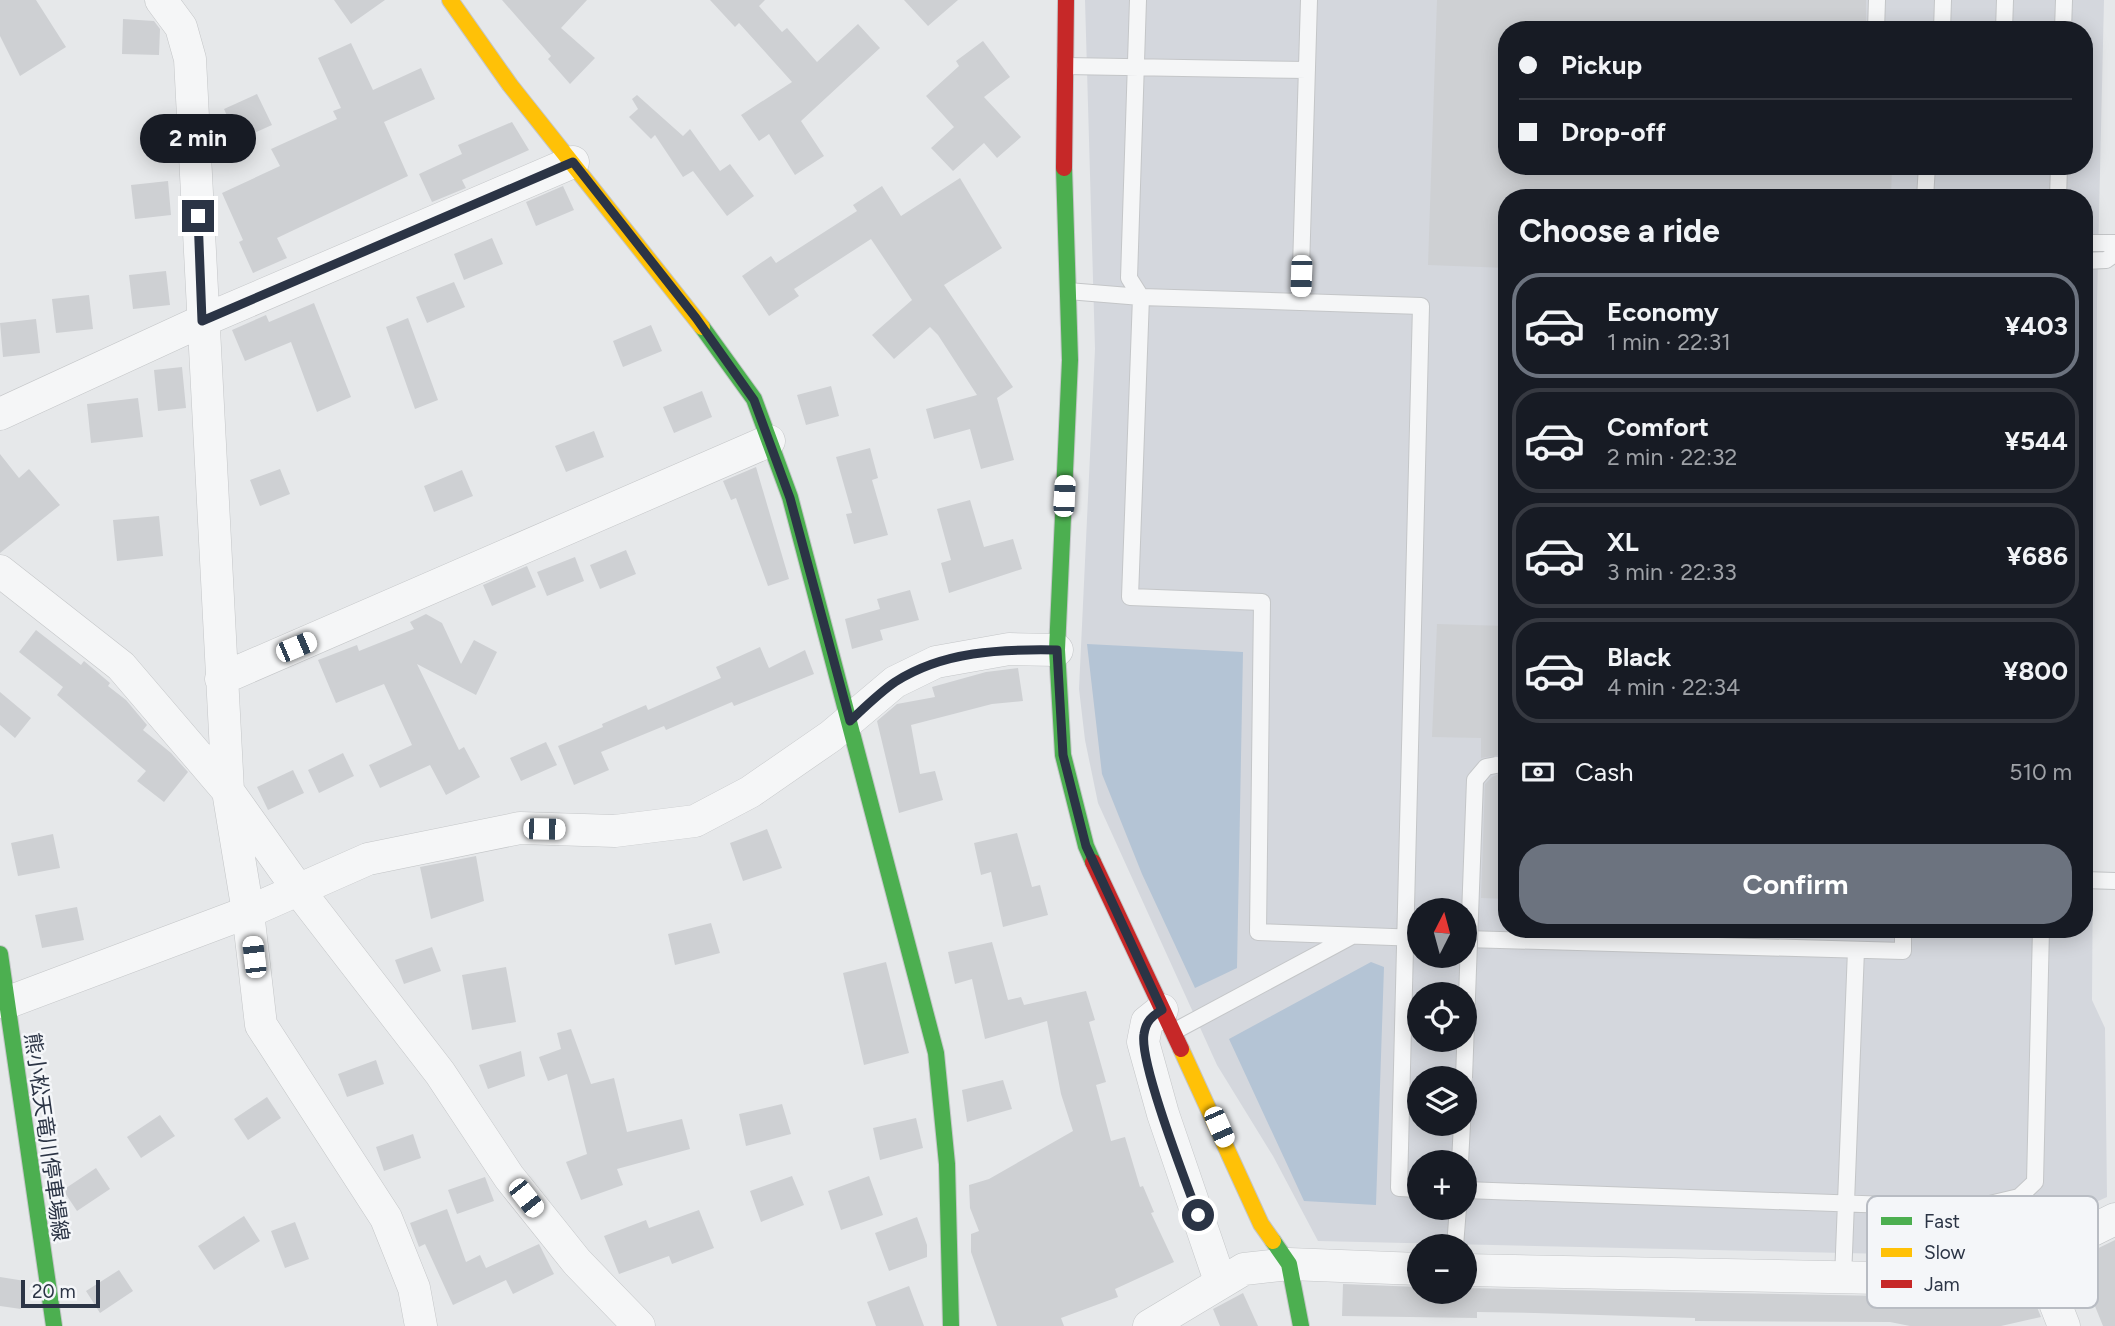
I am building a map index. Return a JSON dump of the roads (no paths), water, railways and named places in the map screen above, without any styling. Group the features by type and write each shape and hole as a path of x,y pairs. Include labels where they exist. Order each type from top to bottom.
{"street":[{"path":"162,0 181,27 190,59 228,792 248,912 261,1025 386,1218 414,1288 421,1326"},
{"path":"450,0 510,85 573,162 754,400 790,498 936,1053 947,1164 951,1326"},
{"path":"1066,0 1070,360 1057,650 1063,755 1086,846 1261,1224 1289,1264 1301,1326"},
{"path":"0,414 202,321 573,162"},
{"path":"221,680 769,441"},
{"path":"0,571 121,666 228,792 300,891 440,1073 509,1177 577,1262 639,1326"},
{"path":"6,1003 248,912 368,859 520,828 615,831 695,821 750,792 850,721 895,682 936,662 1009,649 1057,650"},
{"name":"熊小松天竜川停車場線","path":"0,954 54,1326"},
{"path":"1168,1021 1147,1022 1143,1042 1163,1114 1220,1281"},
{"path":"2098,1227 2115,1219"},
{"path":"1149,1326 1197,1300 1220,1281 1244,1269 1289,1264 1407,1269"},
{"path":"1477,1270 1867,1278"},
{"path":"2057,1308 2064,1326"}],"lane":[{"path":"1138,0 1129,278 1141,297 1130,597 1262,602 1258,932 1407,938"},
{"path":"1300,302 1309,0"},
{"path":"1876,21 1877,0"},
{"path":"1942,21 1943,0"},
{"path":"2004,21 2005,0"},
{"path":"2063,21 2064,0"},
{"path":"1065,66 1307,70"},
{"path":"2093,243 2115,243"},
{"path":"2093,261 2106,260 2115,254"},
{"path":"1068,291 1141,297 1421,306 1413,898"},
{"path":"1464,1066 1475,780 1486,767 1496,765"},
{"path":"2093,880 2115,881"},
{"path":"1168,1021 1352,935"},
{"path":"1477,939 1903,951 1903,938"},
{"path":"2021,1196 2035,1182 2041,938"},
{"path":"1843,1278 1856,950"},
{"path":"1407,1188 1399,1188 1410,968"},
{"path":"1477,1190 1867,1204"}],"water":[{"path":"1087,644 1243,652 1237,968 1195,988 1142,874 1102,774"},
{"path":"1371,962 1384,967 1376,1205 1304,1201 1229,1039"}]}
